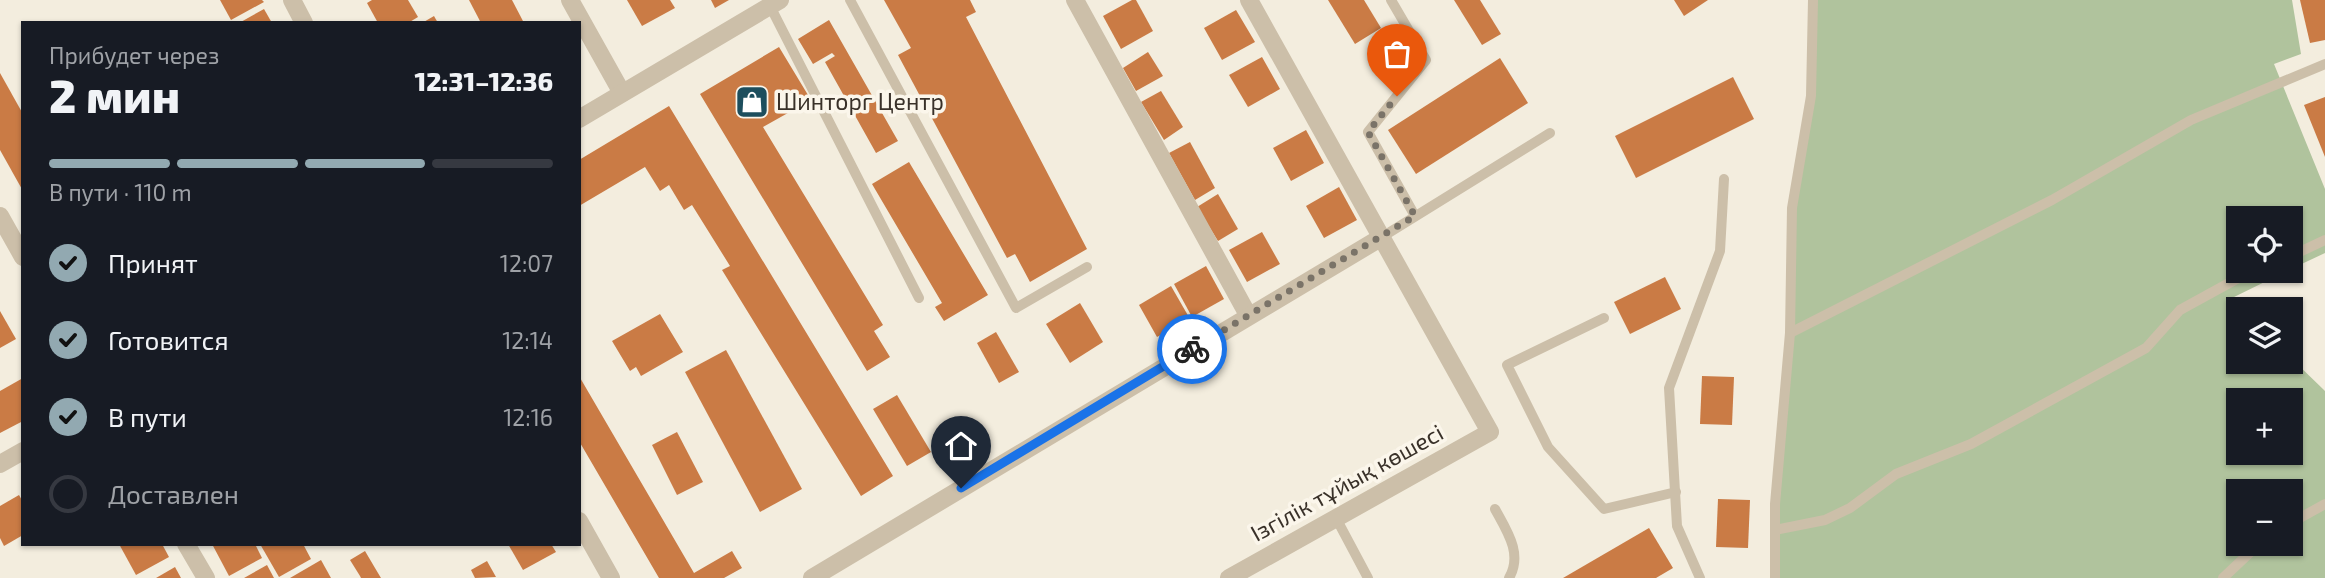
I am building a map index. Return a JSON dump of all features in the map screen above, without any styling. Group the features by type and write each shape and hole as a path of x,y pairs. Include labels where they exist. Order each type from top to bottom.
{"street":[{"path":"292,0 303,21"},
{"path":"570,0 622,93"},
{"path":"1075,0 1248,315"},
{"path":"812,578 1382,236 1249,0"},
{"path":"581,118 775,3"},
{"path":"0,216 21,253"},
{"name":"Ізгілік тұйық көшесі","path":"1229,578 1490,432 1382,236"},
{"path":"0,464 21,452"},
{"path":"581,526 611,578"},
{"path":"187,546 206,578"}],"lane":[{"path":"850,0 1016,308 1087,267"},
{"path":"1391,0 1426,60 1368,132 1415,216"},
{"path":"1775,578 1775,504 1790,333 1792,208 1811,96 1813,0"},
{"path":"775,3 919,298"},
{"path":"1790,333 2052,200 2191,120 2325,64"},
{"path":"1382,236 1550,133"},
{"path":"1700,578 1677,526 1669,388 1720,251 1724,179"},
{"path":"2303,250 2325,240"},
{"path":"1775,530 1825,520 1850,508 1896,474 1971,444 2146,348 2180,310 2230,283"},
{"path":"1604,318 1507,365 1548,447 1604,509 1676,492"},
{"path":"2303,516 2325,504"},
{"path":"1495,509 1512,542 1516,566 1509,578"},
{"path":"1336,518 1368,578"},
{"path":"2223,578 2246,556"}],"green space":[{"path":"1813,0 2292,0 2301,54 2274,64 2325,189 2325,253 2303,263 2303,206 2226,206 2226,283 2263,283 2234,297 2226,297 2226,374 2303,374 2303,370 2325,391 2325,578 1775,578 1790,333 1792,208 1811,97"}],"building":[{"path":"220,0 262,0 264,2 231,20"},
{"path":"372,0 408,0 418,17 411,21 377,21 367,3"},
{"path":"469,0 512,0 523,21 480,21"},
{"path":"627,0 670,0 675,8 642,26"},
{"path":"711,0 729,0 715,8"},
{"path":"884,0 970,0 976,12 966,17 1087,249 1030,282 1015,254 1007,258 898,55 911,48"},
{"path":"1136,0 1153,31 1121,49 1103,16"},
{"path":"1328,0 1364,0 1381,28 1355,44"},
{"path":"1454,0 1480,0 1501,34 1482,45"},
{"path":"1674,0 1708,0 1684,16"},
{"path":"2300,0 2325,0 2325,40 2310,43"},
{"path":"264,9 271,21 243,21"},
{"path":"1236,10 1255,42 1222,60 1204,28"},
{"path":"829,20 898,141 876,153 825,62 835,56 832,53 813,64 798,39"},
{"path":"779,47 811,100 763,127 883,325 874,331 890,357 867,371 700,94"},
{"path":"1148,52 1163,76 1136,91 1123,68"},
{"path":"1262,57 1280,89 1248,107 1229,75"},
{"path":"1500,58 1528,103 1416,174 1388,130"},
{"path":"0,73 21,110 21,187 0,150"},
{"path":"1733,77 1754,119 1636,178 1615,136"},
{"path":"1161,91 1183,127 1164,140 1141,102"},
{"path":"2325,97 2325,157 2304,105"},
{"path":"669,106 893,476 861,496 722,270 730,266 692,205 684,210 669,185 660,191 645,167 581,205 581,159"},
{"path":"1306,130 1324,163 1291,181 1273,148"},
{"path":"1190,142 1215,188 1195,200 1169,153"},
{"path":"909,162 988,295 944,321 935,307 942,303 872,184"},
{"path":"1339,187 1357,220 1324,238 1306,206"},
{"path":"1218,194 1238,229 1218,241 1197,207"},
{"path":"1262,232 1280,264 1247,282 1229,250"},
{"path":"1206,266 1224,299 1192,317 1174,284"},
{"path":"1665,277 1681,309 1630,334 1614,302"},
{"path":"1171,286 1190,319 1157,337 1139,305"},
{"path":"1080,303 1103,342 1070,363 1046,324"},
{"path":"0,311 16,339 0,348"},
{"path":"660,314 683,352 641,376 636,367 630,371 612,341"},
{"path":"996,332 1019,372 999,383 977,343"},
{"path":"726,350 802,489 760,512 685,372"},
{"path":"1702,376 1734,377 1732,425 1700,424"},
{"path":"21,379 21,422 0,433 0,391"},
{"path":"581,379 694,573 732,551 742,568 724,578 659,578 581,444"},
{"path":"897,395 931,452 907,466 873,409"},
{"path":"677,432 703,482 677,495 652,445"},
{"path":"19,495 21,498 21,536 4,546 0,538 0,506"},
{"path":"1718,499 1750,500 1748,548 1716,547"},
{"path":"1649,528 1673,568 1656,578 1563,578"},
{"path":"120,546 163,546 169,557 136,575"},
{"path":"213,546 256,546 262,558 229,576"},
{"path":"261,546 304,546 311,559 279,577"},
{"path":"509,546 552,546 556,552 523,570"},
{"path":"365,551 381,578 361,578 350,560"},
{"path":"321,560 331,578 290,578"},
{"path":"487,561 496,577 475,578 471,570"},
{"path":"267,565 274,578 244,578"},
{"path":"175,567 181,578 156,578"}],"way so far":[{"path":"1192,349 1415,216 1368,132 1397,96"}],"place":[{"name":"Шинторг Центр","path":"752,102"}],"route":[{"path":"961,488 1192,349"}]}
